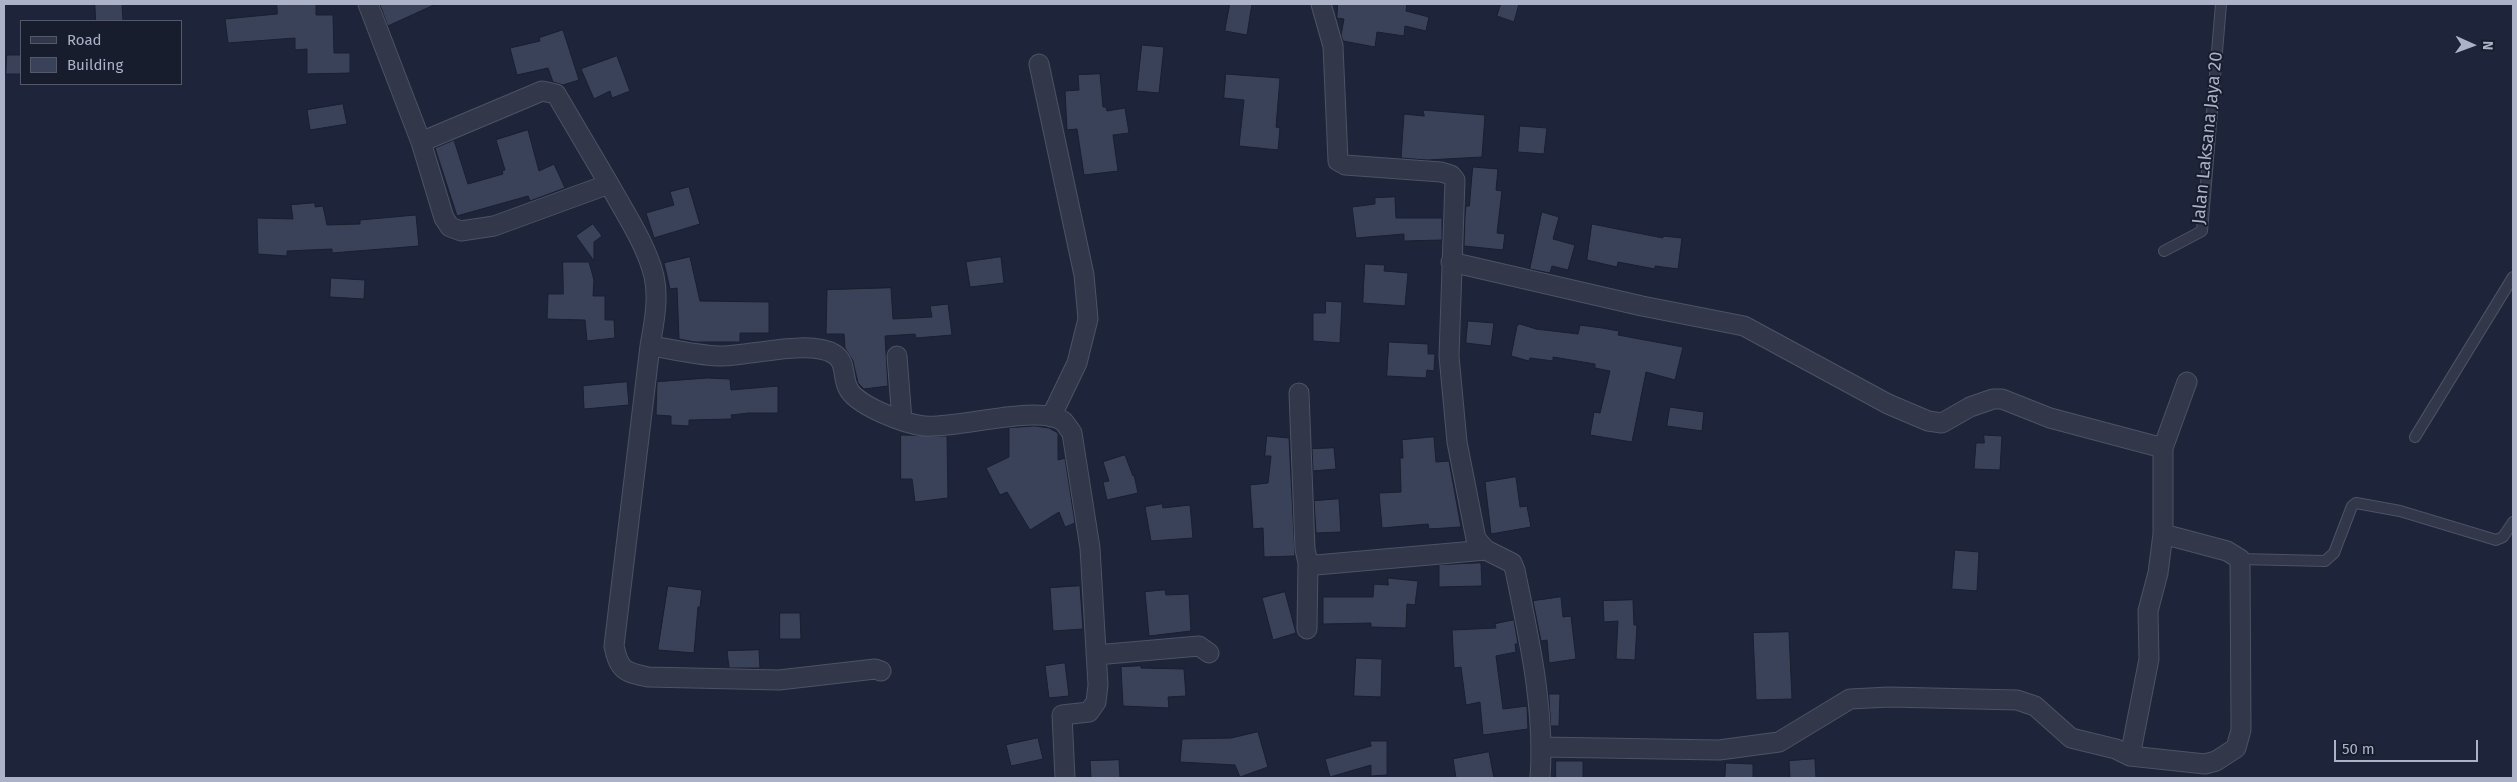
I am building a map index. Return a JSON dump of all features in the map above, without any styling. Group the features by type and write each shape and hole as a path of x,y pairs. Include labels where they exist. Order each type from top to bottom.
{"street":[{"path":"368,4 421,142 444,218 450,227 461,232 518,219 609,184"},
{"path":"1321,4 1333,46 1338,160 1345,165 1440,172 1451,175 1454,180 1449,356 1457,442 1476,540 1486,550 1512,563 1515,570 1532,652 1542,747 1540,778"},
{"path":"1039,64 1084,275 1088,319 1077,363 1051,417"},
{"path":"421,142 542,91 556,94 609,184 646,253 654,276 655,315 614,646 618,663 631,674 648,677 779,680 874,669 882,671"},
{"path":"1451,262 1642,306 1744,326 1888,404 1928,421 1942,423 1970,407 1993,399 2002,399 2050,418 2163,448"},
{"path":"650,346 721,356 796,348 835,354 843,365 848,388 857,401 902,420 924,426 1041,415 1063,422 1072,433 1090,548 1096,655 1096,702 1089,712 1062,715 1065,778"},
{"path":"897,356 902,420"},
{"path":"2130,756 2149,659 2148,611 2158,574 2162,534 2163,448 2187,382"},
{"path":"1299,393 1305,549 1308,563 1307,629"},
{"path":"1542,747 1719,750 1754,746 1779,742 1850,699 1889,696 2018,700 2035,706 2071,738 2116,749 2130,756 2205,764 2216,761 2236,748 2241,730 2240,559 2226,551 2162,534"},
{"path":"1308,563 1316,565 1486,550"},
{"path":"1096,655 1199,646 1209,653"}],"lane":[{"name":"Jalan Laksana Jaya 20","path":"2164,251 2202,231 2221,4"},
{"path":"2415,437 2513,277"},
{"path":"2240,559 2325,561 2334,553 2352,506 2356,503 2400,511 2496,540 2503,537 2513,522"}],"building":[{"path":"95,4 122,4 123,20 96,20"},
{"path":"277,4 316,4 316,15 333,15 334,53 350,53 350,73 307,74 307,49 295,50 295,38 228,43 225,19 277,14"},
{"path":"380,4 436,4 388,26"},
{"path":"1230,4 1252,4 1247,35 1225,31"},
{"path":"1338,4 1407,4 1406,11 1429,17 1426,31 1405,26 1404,36 1377,32 1375,47 1343,41 1341,35 1344,19 1337,18"},
{"path":"1501,4 1519,4 1514,22 1497,16"},
{"path":"563,30 579,80 563,85 553,82 548,68 517,75 510,48 540,41 539,38"},
{"path":"1142,45 1164,47 1159,93 1137,91"},
{"path":"7,55 20,55 20,74 6,74"},
{"path":"617,56 630,91 612,98 610,91 594,99 581,69"},
{"path":"1100,74 1103,107 1106,107 1107,111 1125,108 1129,133 1113,135 1118,171 1084,175 1077,129 1067,130 1065,91 1079,90 1078,75"},
{"path":"1226,74 1280,78 1276,127 1280,128 1278,150 1239,146 1244,100 1224,98"},
{"path":"343,104 347,124 310,130 307,110"},
{"path":"1423,110 1485,115 1482,157 1427,160 1401,158 1404,114 1424,116"},
{"path":"1520,126 1547,128 1544,154 1518,152"},
{"path":"528,130 539,171 554,164 565,188 530,201 528,196 457,216 435,148 454,140 468,184 503,174 502,171 505,170 496,140"},
{"path":"1473,167 1498,169 1496,190 1502,191 1497,233 1505,234 1503,250 1464,246 1466,206 1469,206"},
{"path":"689,187 700,224 654,238 646,213 674,205 670,192"},
{"path":"1395,197 1396,218 1442,218 1442,240 1404,241 1404,234 1356,238 1352,207 1375,204 1375,198"},
{"path":"315,203 315,207 323,206 327,225 360,224 360,220 416,215 419,246 332,253 332,249 287,251 287,256 258,254 257,218 293,219 291,205"},
{"path":"1542,212 1559,217 1553,239 1575,245 1568,270 1552,266 1550,273 1530,269"},
{"path":"593,224 602,236 594,242 594,261 576,236"},
{"path":"1592,224 1663,238 1663,236 1682,238 1678,269 1655,266 1655,269 1618,262 1617,267 1587,260"},
{"path":"690,257 700,301 769,302 769,333 740,333 740,342 695,342 679,339 677,288 670,289 664,263"},
{"path":"1001,257 1004,283 970,287 966,262"},
{"path":"563,262 589,262 594,280 593,296 605,296 605,320 614,320 615,338 587,341 585,320 547,319 548,294 563,294"},
{"path":"1365,264 1385,265 1384,271 1408,273 1405,306 1363,303"},
{"path":"331,278 365,280 364,299 330,297"},
{"path":"891,288 893,319 932,317 930,306 948,304 952,335 916,338 915,334 885,336 888,386 864,389 858,383 853,361 845,348 844,334 826,334 827,290"},
{"path":"1326,301 1342,302 1340,343 1313,341 1313,313 1325,313"},
{"path":"1468,321 1494,323 1491,346 1466,343"},
{"path":"1520,324 1536,329 1578,334 1580,325 1602,328 1619,331 1618,335 1683,347 1675,380 1646,372 1632,442 1590,435 1594,412 1600,413 1610,371 1595,368 1595,364 1553,357 1553,361 1530,358 1529,361 1511,356 1517,326"},
{"path":"1389,342 1428,344 1428,354 1435,354 1434,371 1427,370 1426,378 1387,376"},
{"path":"708,378 730,379 731,390 778,386 778,413 731,415 732,419 689,420 689,426 671,425 671,416 656,415 657,382"},
{"path":"627,382 629,405 584,409 583,386"},
{"path":"1670,407 1704,412 1702,431 1667,426"},
{"path":"1035,426 1049,428 1058,433 1058,460 1065,458 1075,523 1065,527 1059,512 1030,530 1007,492 1000,495 986,468 1009,457 1009,428"},
{"path":"901,435 947,436 948,498 915,502 912,479 901,479"},
{"path":"1984,435 2002,436 2000,470 1974,469 1976,443 1984,443"},
{"path":"1267,436 1289,438 1295,556 1264,557 1263,528 1253,529 1250,485 1268,483 1271,456 1265,456"},
{"path":"1434,437 1436,462 1449,461 1461,527 1429,529 1428,524 1382,528 1379,493 1401,492 1400,458 1403,458 1402,440"},
{"path":"1334,448 1336,469 1313,471 1312,449"},
{"path":"1125,455 1134,475 1138,493 1107,500 1103,482 1109,481 1103,462"},
{"path":"1516,477 1520,507 1527,506 1531,527 1491,534 1485,482"},
{"path":"1339,499 1341,532 1316,533 1314,501"},
{"path":"1162,504 1163,508 1190,505 1193,538 1151,541 1145,507"},
{"path":"1955,550 1979,552 1977,591 1952,589"},
{"path":"1481,563 1482,586 1439,587 1439,565"},
{"path":"1388,578 1418,581 1415,605 1407,604 1406,628 1371,627 1371,623 1323,624 1323,597 1373,597 1374,584 1388,585"},
{"path":"668,586 702,590 700,607 698,607 694,653 658,650"},
{"path":"1080,586 1083,629 1053,631 1050,588"},
{"path":"1165,590 1166,595 1189,594 1191,631 1149,636 1145,592"},
{"path":"1285,592 1296,633 1273,640 1262,598"},
{"path":"1561,597 1563,617 1571,616 1576,659 1549,663 1547,640 1541,641 1533,601"},
{"path":"1633,600 1634,625 1637,625 1635,660 1616,659 1618,621 1604,622 1603,601"},
{"path":"780,613 800,613 801,639 780,639"},
{"path":"1514,620 1518,644 1515,644 1516,652 1496,656 1503,709 1527,706 1528,729 1483,735 1480,702 1466,705 1461,667 1454,668 1452,630 1496,628 1495,624"},
{"path":"1789,632 1792,699 1756,700 1753,633"},
{"path":"759,650 760,668 729,668 727,651"},
{"path":"1356,658 1382,659 1381,697 1354,696"},
{"path":"1065,663 1069,696 1049,698 1045,666"},
{"path":"1141,666 1141,668 1184,669 1186,696 1168,697 1169,708 1123,706 1121,667"},
{"path":"1549,694 1560,694 1559,726 1551,726"},
{"path":"1258,732 1268,767 1240,777 1235,765 1180,762 1182,739 1231,738"},
{"path":"1038,738 1043,759 1011,766 1006,745"},
{"path":"1370,741 1387,741 1387,775 1371,776 1371,765 1330,777 1325,759 1371,746"},
{"path":"1489,752 1494,778 1456,778 1453,759"},
{"path":"1815,759 1816,778 1790,778 1789,761"},
{"path":"1119,760 1120,778 1091,778 1090,761"},
{"path":"1556,761 1583,761 1583,778 1556,778"},
{"path":"1726,763 1753,764 1753,778 1725,778"}]}
